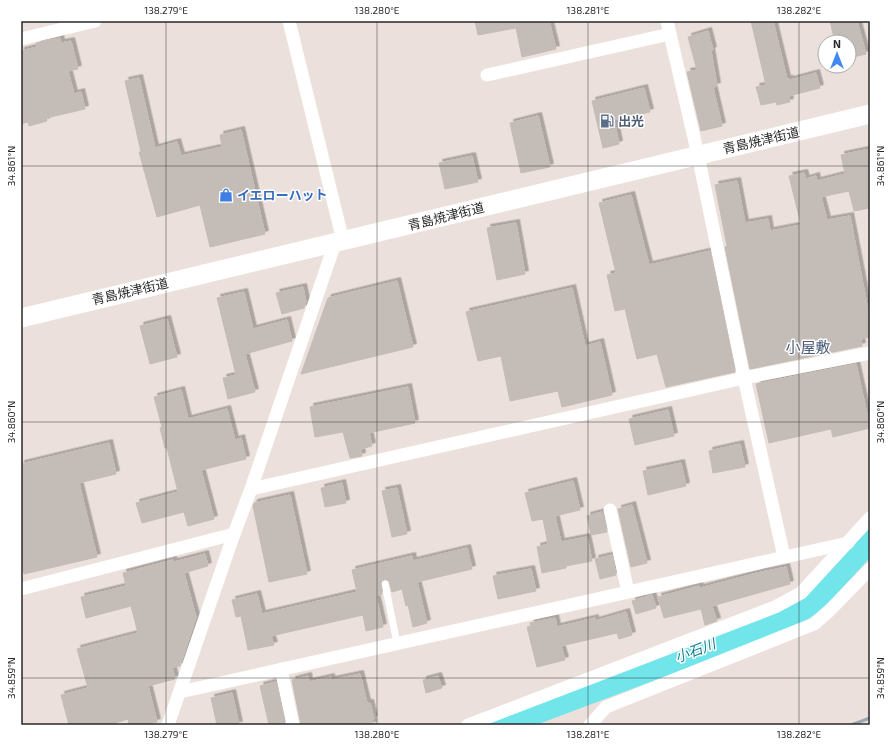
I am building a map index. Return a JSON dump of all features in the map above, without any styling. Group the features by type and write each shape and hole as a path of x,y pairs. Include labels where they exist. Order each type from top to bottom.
{"main road":[{"name":"青島焼津街道","path":"21,318 870,114"}],"street":[{"path":"21,39 95,21"},
{"path":"168,725 234,534 339,242 289,21"},
{"path":"667,21 698,155 744,378 784,557"},
{"path":"487,75 670,34"},
{"path":"251,489 744,378 870,353"},
{"path":"610,510 628,592"},
{"path":"468,725 775,607 801,593 870,518"},
{"path":"21,589 234,534"},
{"path":"180,692 848,543"},
{"path":"590,725 606,707 814,624 830,610 870,569"},
{"path":"281,669 293,725"}],"lane":[{"path":"385,584 397,644"}],"building":[{"path":"475,21 549,21 556,49 522,57 516,28 478,35"},
{"path":"751,21 773,21 787,79 790,80 816,73 820,88 789,96 790,102 777,105 776,102 761,105 756,87 766,85"},
{"path":"830,21 857,21 866,54 857,56 857,34 833,34"},
{"path":"708,31 713,50 711,51 717,86 713,87 722,126 701,131 687,72 697,70 688,37"},
{"path":"60,38 61,43 71,41 78,69 68,71 74,94 81,92 85,109 46,118 47,121 29,126 28,122 21,124 21,51 37,47 36,43"},
{"path":"139,78 155,148 177,142 181,156 222,147 220,135 241,130 265,234 210,247 200,205 157,217 139,152 141,152 125,81"},
{"path":"644,88 650,112 614,120 619,144 603,148 592,101"},
{"path":"538,116 550,167 521,173 510,123"},
{"path":"870,149 870,208 854,211 849,191 821,197 827,220 850,216 870,321 870,337 861,339 862,346 750,369 725,247 727,246 715,185 737,181 745,223 768,219 770,231 801,225 789,176 804,173 806,179 816,176 817,181 845,174 841,155"},
{"path":"472,156 478,182 445,189 439,163"},
{"path":"631,195 649,265 710,251 735,372 666,387 657,354 637,359 625,309 615,311 607,275 616,273 599,203"},
{"path":"516,223 525,274 497,280 487,228"},
{"path":"397,281 413,347 301,374 328,298"},
{"path":"303,287 306,302 304,308 282,314 276,293"},
{"path":"572,288 585,346 600,342 612,395 562,407 558,391 510,401 501,356 478,361 466,312"},
{"path":"244,292 253,329 287,320 292,341 245,354 255,392 228,399 223,378 236,375 217,298"},
{"path":"167,319 177,357 150,364 140,326"},
{"path":"856,364 870,428 833,437 831,429 769,443 756,384"},
{"path":"408,387 415,423 369,433 372,446 361,449 362,456 350,458 343,432 315,437 310,407"},
{"path":"181,390 188,419 227,409 235,440 241,438 246,459 201,470 214,519 188,526 184,512 142,523 136,503 178,492 167,448 165,448 160,428 162,427 154,397"},
{"path":"668,410 674,436 635,445 629,419"},
{"path":"109,443 116,474 79,483 97,557 24,574 21,563 21,464"},
{"path":"740,444 745,467 713,473 709,451"},
{"path":"681,463 686,486 648,495 643,471"},
{"path":"573,481 580,510 555,516 561,542 587,537 592,561 566,566 566,568 542,573 537,547 548,544 543,519 532,521 525,493"},
{"path":"342,483 346,503 325,507 321,488"},
{"path":"397,488 407,534 392,537 382,491"},
{"path":"290,495 307,574 269,582 253,506 254,503"},
{"path":"632,505 647,563 631,567 618,509"},
{"path":"602,512 607,532 591,535 587,516"},
{"path":"467,548 472,569 417,582 427,623 413,627 408,605 406,606 402,589 392,592 389,581 384,579 380,583 382,594 376,596 383,627 366,631 363,615 271,636 274,645 248,650 241,616 236,617 232,600 257,594 262,614 357,592 352,570 412,556 413,561"},
{"path":"205,554 208,566 184,573 196,617 180,666 172,667 175,679 148,686 157,722 146,725 129,725 128,719 109,725 69,725 61,695 88,688 77,649 138,633 131,606 86,618 81,597 126,586 123,573 173,560 174,562"},
{"path":"612,555 616,575 600,579 595,559"},
{"path":"786,567 790,584 712,606 717,621 705,625 701,609 664,618 658,597 699,586 700,588"},
{"path":"531,569 536,591 498,599 493,576"},
{"path":"652,595 656,608 636,614 632,601"},
{"path":"626,612 632,635 619,639 617,633 561,646 565,660 537,667 527,627 531,626 530,623 555,618 557,627 595,618 595,621"},
{"path":"360,674 367,703 370,703 374,719 372,719 373,725 301,725 292,680 308,676 309,682 331,677 331,680"},
{"path":"438,676 442,688 426,693 423,680"},
{"path":"276,682 285,725 269,725 260,686"},
{"path":"232,693 239,725 217,725 211,698"}],"waterway":[{"name":"小石川","path":"496,725 789,615 813,599 870,537"}],"railway":[{"path":"851,725 870,718"}],"place":[{"name":"出光","path":"607,121"},
{"name":"イエローハット","path":"226,195"}],"district":[{"name":"小屋敷","path":"808,347"}]}
